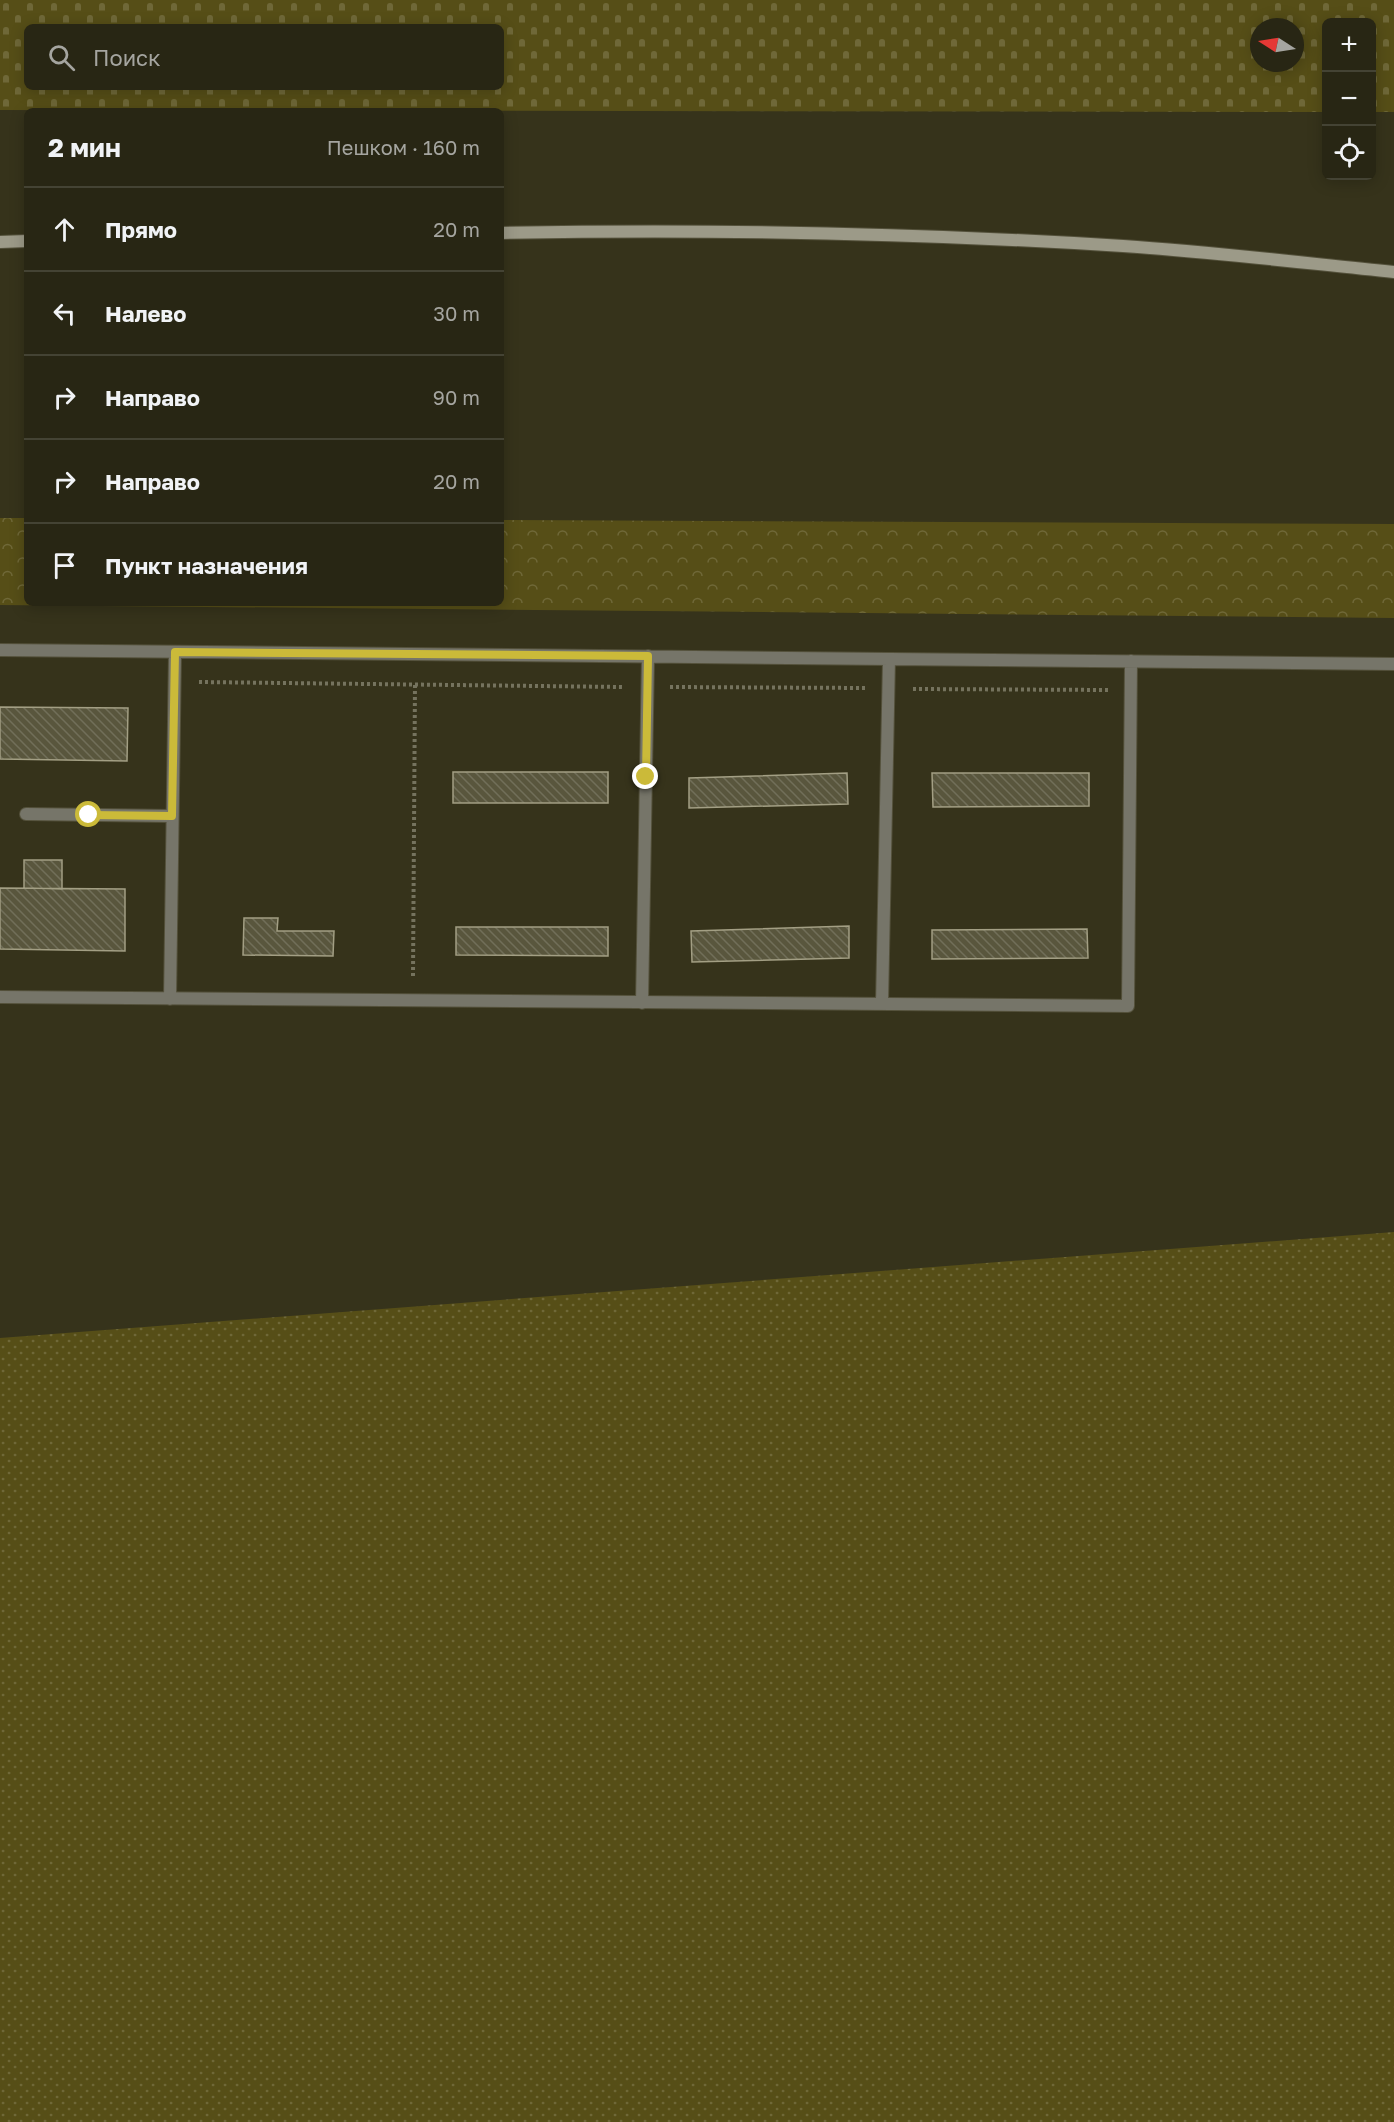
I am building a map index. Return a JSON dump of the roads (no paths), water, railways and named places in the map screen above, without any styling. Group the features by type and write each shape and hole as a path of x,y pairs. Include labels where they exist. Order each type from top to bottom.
{"main road":[{"path":"504,233 640,230 884,234 1125,246 1394,272"},
{"path":"0,242 24,241"}],"lane":[{"path":"0,650 1394,664"},
{"path":"170,999 175,652"},
{"path":"642,1003 648,656"},
{"path":"882,1004 889,659"},
{"path":"0,997 1128,1006 1131,661"},
{"path":"26,814 172,816"}]}
